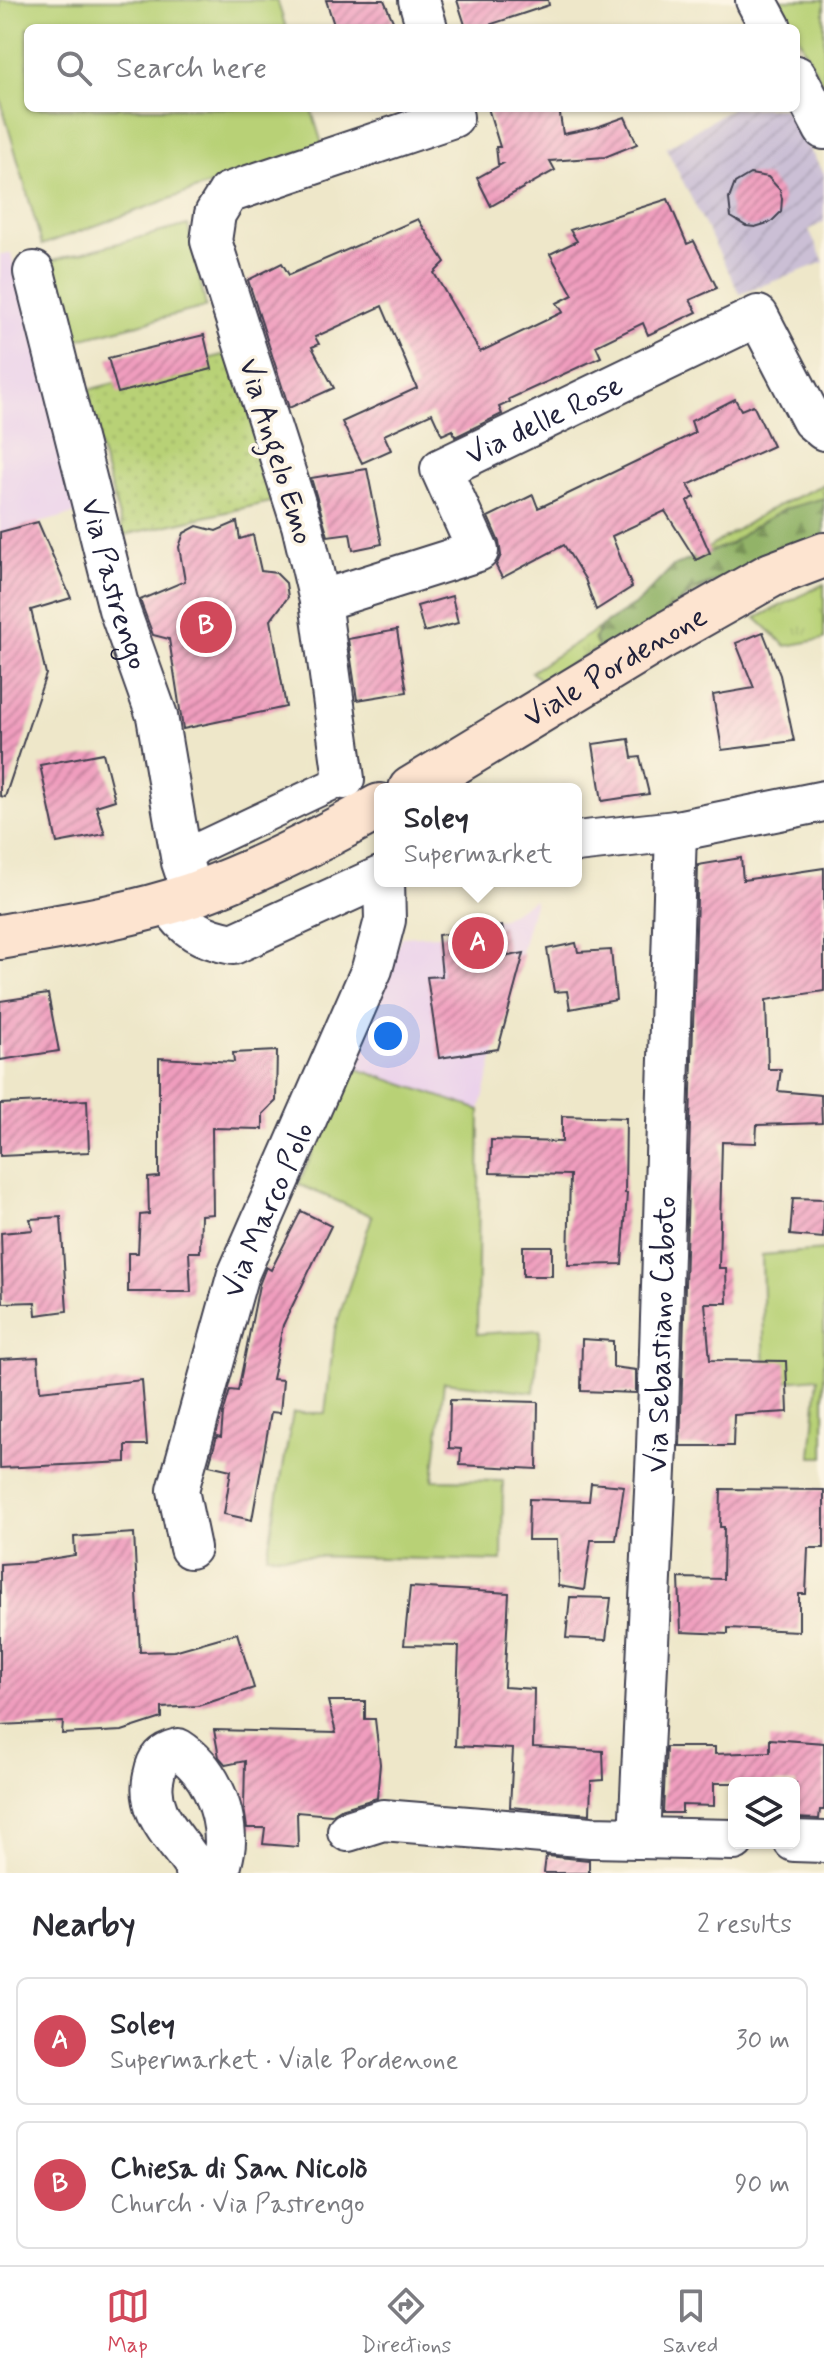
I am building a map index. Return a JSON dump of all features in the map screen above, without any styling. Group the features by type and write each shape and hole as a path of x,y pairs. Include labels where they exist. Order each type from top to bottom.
{"main road":[{"name":"Viale Pordenone","path":"421,783 744,590 771,575 824,555"},
{"path":"0,937 75,924 181,886 279,860 374,809"}],"street":[{"path":"419,0 426,24"},
{"path":"756,0 769,24"},
{"path":"800,84 824,129"},
{"name":"Via Angelo Emo","path":"181,886 198,848 344,779 320,601 287,472 211,241 215,214 228,193 453,117 451,112"},
{"name":"Via Pastrengo","path":"34,272 119,609 157,716 181,886"},
{"name":"Via delle Rose","path":"320,601 478,551 441,469 758,316 812,420 824,430"},
{"path":"582,841 676,831 824,801"},
{"name":"Via Sebastiano Caboto","path":"639,1838 658,1416 676,831"},
{"path":"181,886 195,933 233,944 374,882"},
{"name":"Via Marco Polo","path":"190,1548 178,1490 237,1277 372,969 385,920 383,887"},
{"path":"195,1873 194,1866 153,1805 152,1783 157,1761 166,1752 178,1749 204,1771 223,1821 225,1845 219,1873"},
{"path":"348,1831 383,1820 591,1837 728,1840"},
{"path":"800,1841 824,1842"}],"shaded area":[{"path":"725,112 786,112 824,173 824,222 809,230 824,262 740,294 666,148"},
{"path":"0,254 11,254 82,512 0,533"},
{"path":"535,899 480,1110 354,1068 401,937 438,935 501,919"}],"green space":[{"path":"0,0 277,0 285,24 24,24 24,112 312,112 322,144 42,245 0,98"},
{"path":"779,0 824,0 824,87 800,41 800,24 792,24"},
{"path":"188,225 206,307 75,340 50,261"},
{"path":"234,352 275,501 124,535 84,391"},
{"path":"824,484 824,530 750,562 541,681 531,672 639,602 700,553 767,511"},
{"path":"824,498 824,538 691,591 648,631 600,651 594,639 601,626 639,602 673,566 730,544 785,509"},
{"path":"824,584 824,639 786,646 756,618"},
{"path":"354,1068 480,1110 477,1334 540,1330 534,1392 444,1382 433,1480 503,1481 502,1561 267,1555 293,1413 325,1413 335,1329 372,1216 298,1184"},
{"path":"824,1250 824,1457 811,1457 818,1378 765,1383 762,1255"}],"building":[{"path":"326,0 384,0 394,24 334,24"},
{"path":"457,0 548,0 549,5 492,24 465,24"},
{"path":"489,112 560,112 563,134 625,117 637,144 605,157 550,161 555,170 491,206 477,178 502,164 498,164 496,147 500,147"},
{"path":"750,174 768,177 780,190 782,199 781,212 771,222 755,227 746,226 731,217 729,199 735,183"},
{"path":"668,199 687,244 694,241 717,288 690,300 697,312 648,335 643,323 596,346 601,357 509,399 510,402 499,407 502,414 455,437 453,430 442,435 432,413 384,435 391,450 362,463 342,422 417,388 382,306 315,337 319,344 312,347 334,388 289,408 248,280 282,263 289,275 418,219 445,262 434,273 480,352 563,312 557,303 573,295 550,254 577,241 570,230"},
{"path":"204,335 212,369 118,393 108,358"},
{"path":"735,399 741,410 753,405 773,446 688,485 695,497 687,501 710,553 696,560 665,511 612,536 632,587 596,610 585,579 564,545 502,578 496,566 501,555 499,542 488,517 533,495 538,508 545,505 695,433 691,421"},
{"path":"367,469 382,544 353,550 350,533 328,536 311,478"},
{"path":"38,522 71,598 31,610 46,674 5,797 0,796 0,532"},
{"path":"237,522 240,539 253,535 261,571 276,573 286,583 288,597 271,620 286,707 183,729 169,639 153,635 140,600 185,581 179,547 184,533 197,526 216,531"},
{"path":"452,596 458,623 424,632 417,606"},
{"path":"397,630 407,692 357,700 348,639"},
{"path":"763,632 780,675 794,741 722,750 713,695 754,688 736,643"},
{"path":"629,739 632,758 640,757 649,794 602,801 593,744"},
{"path":"103,753 115,800 96,806 105,834 57,843 40,765"},
{"path":"741,858 743,880 824,868 824,991 766,1000 768,1069 781,1069 778,1091 821,1095 822,1123 757,1125 756,1143 722,1142 719,1268 726,1268 727,1303 705,1303 710,1360 786,1361 788,1412 734,1415 733,1446 680,1446 698,865"},
{"path":"502,926 508,956 524,953 498,1049 439,1058 427,977 442,976 438,935"},
{"path":"576,943 578,952 611,950 616,1000 570,1009 567,991 554,992 547,949"},
{"path":"48,994 59,1051 0,1060 0,1001"},
{"path":"277,1051 276,1101 263,1114 263,1129 212,1128 213,1214 201,1215 200,1252 189,1252 191,1292 128,1292 128,1253 138,1253 140,1215 149,1214 148,1178 159,1177 159,1058 234,1062 233,1053"},
{"path":"87,1100 89,1152 0,1156 0,1104"},
{"path":"562,1116 626,1118 627,1193 622,1264 568,1265 570,1175 490,1173 491,1140 562,1142"},
{"path":"793,1198 824,1199 823,1238 790,1235"},
{"path":"301,1211 331,1226 283,1325 272,1379 283,1380 280,1413 271,1412 252,1520 224,1514 231,1470 209,1465 217,1436 221,1437 230,1390 238,1391 259,1285 266,1267 271,1270"},
{"path":"61,1217 67,1311 36,1315 35,1302 3,1303 1,1233 33,1230 30,1219"},
{"path":"523,1246 552,1246 552,1276 523,1276"},
{"path":"582,1339 613,1341 613,1367 636,1370 636,1393 581,1391"},
{"path":"38,1357 40,1391 142,1380 147,1445 126,1445 126,1462 0,1468 0,1359"},
{"path":"450,1400 538,1402 537,1469 460,1465 461,1449 449,1448"},
{"path":"591,1483 624,1486 616,1540 591,1540 584,1590 558,1586 557,1540 528,1540 529,1499 589,1501"},
{"path":"721,1489 824,1490 824,1548 808,1548 806,1594 799,1594 799,1631 728,1628 728,1634 681,1632 679,1578 723,1579"},
{"path":"134,1533 140,1652 174,1651 237,1633 254,1688 198,1706 162,1708 162,1718 122,1731 62,1734 63,1722 0,1725 0,1564 75,1555 74,1537"},
{"path":"410,1587 509,1593 504,1687 534,1689 533,1747 603,1751 604,1780 591,1781 590,1814 510,1807 513,1749 455,1746 459,1646 404,1645"},
{"path":"570,1597 611,1598 606,1640 566,1638"},
{"path":"328,1701 365,1701 365,1719 375,1719 380,1764 377,1798 331,1815 297,1812 298,1847 263,1844 265,1828 247,1828 244,1808 245,1761 226,1765 219,1757 214,1730 336,1733"},
{"path":"770,1739 824,1743 824,1810 820,1810 819,1819 800,1818 800,1777 728,1777 728,1783 714,1783 714,1806 682,1805 682,1813 663,1813 666,1747 715,1747 715,1754 770,1752"},
{"path":"546,1856 589,1860 589,1873 544,1873"}],"place":[{"name":"Chiesa di San Nicolò","path":"206,627"},
{"name":"Soley","path":"478,943"}]}
